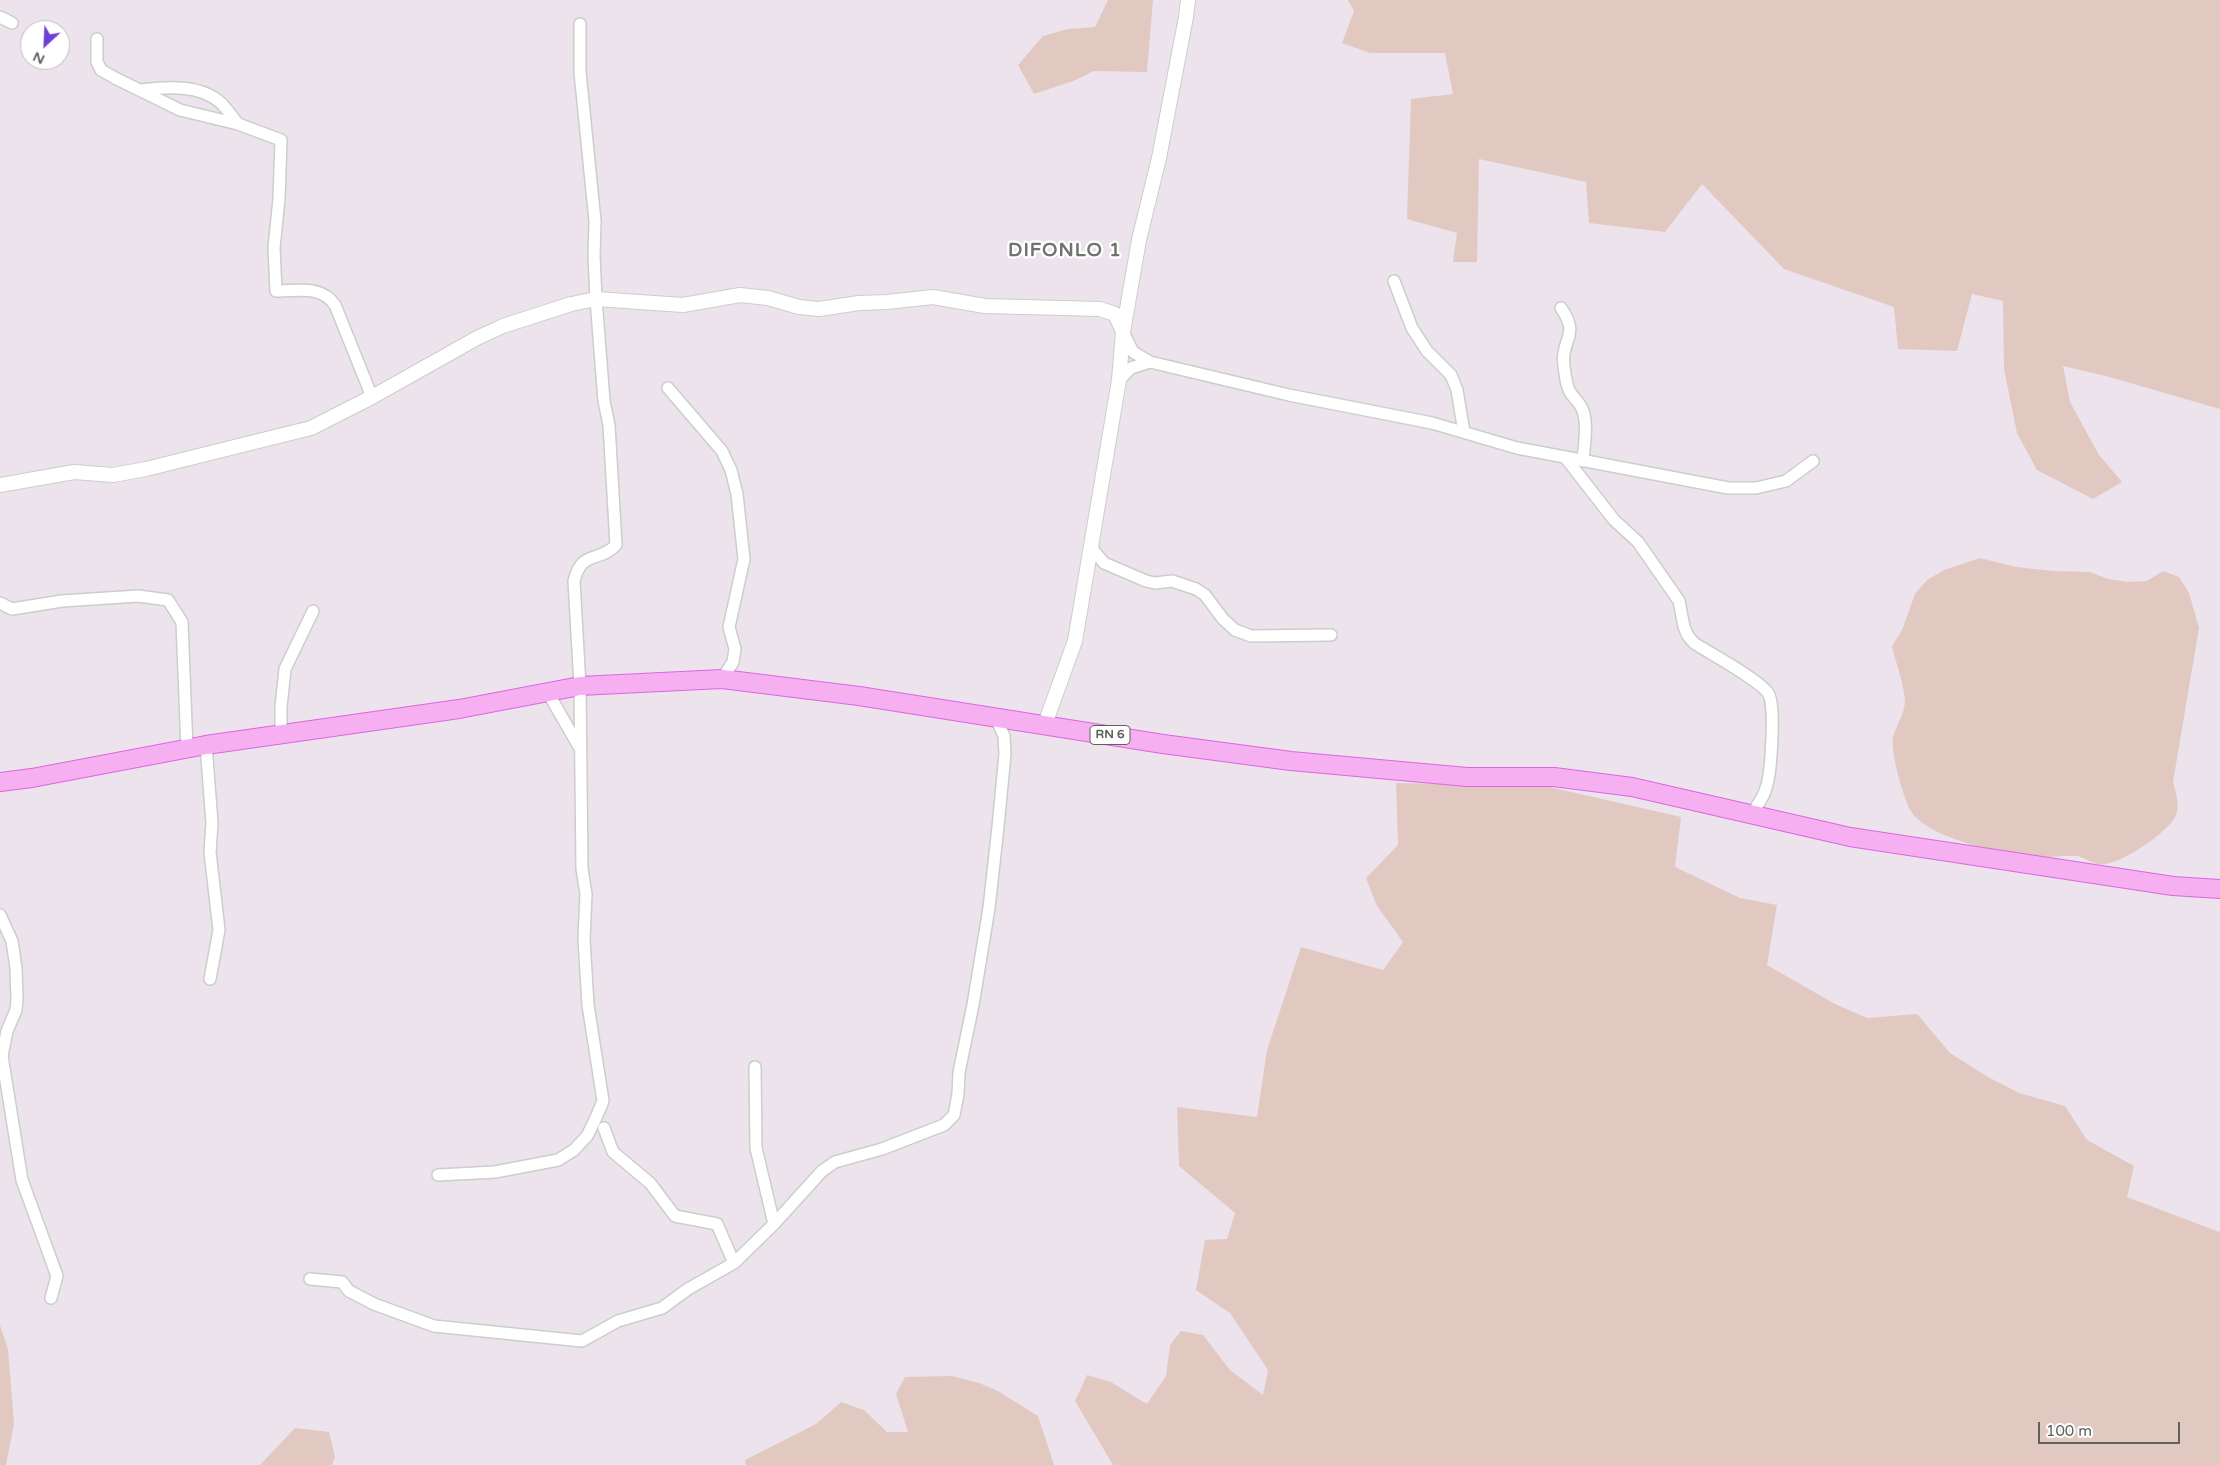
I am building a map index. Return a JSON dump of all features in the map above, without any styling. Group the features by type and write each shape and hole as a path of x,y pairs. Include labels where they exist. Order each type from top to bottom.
{"main road":[{"name":"RN 6","path":"0,782 32,778 206,745 377,719 459,709 580,686 722,678 859,696 1163,744 1290,761 1467,777 1554,776 1602,782 1632,787 1850,837 2173,886 2220,889"}],"street":[{"path":"1045,724 1075,641 1119,380 1123,332 1139,240 1159,158 1188,0"},
{"path":"0,17 12,23"},
{"path":"438,1175 494,1172 558,1160 574,1150 587,1136 603,1101 588,1005 584,939 586,894 582,869 580,686 574,581 578,568 588,558 610,552 616,545 609,426 604,401 596,299 594,256 596,221 580,72 580,24"},
{"path":"97,39 97,62 102,70 180,110 238,124 281,140 279,199 274,248 276,291 319,290 330,297 335,305 372,397"},
{"path":"140,90 173,88 192,90 220,103 238,124"},
{"path":"1394,281 1412,328 1427,350 1451,375 1457,390 1464,432"},
{"path":"0,485 74,472 113,475 215,453 311,428 372,397 477,338 503,326 571,304 596,299 683,306 740,295 768,298 799,307 819,309 859,303 933,297 985,306 1100,309 1115,314 1133,352 1150,362 1288,395 1432,423 1517,448 1728,488 1756,488 1786,481 1813,460"},
{"path":"1561,308 1570,320 1571,331 1563,364 1570,393 1578,400 1583,412 1585,429 1583,461"},
{"path":"1119,380 1131,368 1150,362"},
{"path":"668,388 722,452 731,470 737,494 744,559 729,627 735,648 733,662 722,678"},
{"path":"1565,457 1614,520 1638,542 1679,601 1688,636 1694,643 1757,682 1769,693 1772,715 1766,789 1751,815"},
{"path":"1091,543 1094,551 1104,563 1146,581 1155,583 1172,581 1196,589 1205,595 1223,619 1235,630 1251,636 1331,635"},
{"path":"0,603 12,609 62,601 138,596 168,600 182,622 187,749"},
{"path":"281,735 281,707 285,669 313,611"},
{"path":"547,691 580,749"},
{"path":"310,1279 342,1282 349,1291 374,1304 434,1326 582,1342 618,1321 662,1308 688,1289 734,1263 774,1224 822,1171 835,1162 858,1157 891,1146 944,1125 954,1115 958,1094 959,1072 973,1005 989,908 1005,754 1004,736 996,718"},
{"path":"206,745 212,823 210,852 219,930 210,979"},
{"path":"0,915 12,941 16,968 17,999 16,1010 7,1031 2,1056 22,1180 57,1276 52,1298"},
{"path":"755,1067 756,1148 774,1224"},
{"path":"604,1128 613,1152 650,1183 675,1216 717,1224 734,1263"}],"shaded area":[{"path":"1108,0 1153,0 1147,72 1094,71 1073,81 1034,94 1018,65 1043,36 1068,29 1095,27"},
{"path":"1348,0 2220,0 2220,409 2106,376 2063,366 2070,402 2099,455 2122,482 2093,499 2037,470 2017,433 2004,369 2003,301 1972,294 1957,351 1898,349 1894,307 1784,269 1702,184 1665,232 1589,223 1586,182 1479,159 1477,262 1453,262 1457,233 1407,219 1411,99 1453,94 1445,53 1370,53 1342,43 1354,11"},
{"path":"1980,558 2016,567 2090,572 2108,579 2128,582 2147,581 2163,571 2179,577 2189,593 2199,628 2173,782 2177,801 2176,815 2161,833 2123,858 2101,864 2076,856 2025,856 1990,849 1935,831 1912,813 1909,807 1898,776 1893,744 1893,737 1904,710 1905,701 1902,680 1892,646 1902,630 1915,594 1927,580 1944,570"},
{"path":"1396,783 1545,786 1681,817 1675,867 1740,898 1777,905 1767,965 1835,1004 1867,1018 1917,1014 1950,1053 1988,1077 2019,1093 2065,1106 2087,1140 2134,1166 2127,1197 2219,1232 2220,1230 2220,1465 1113,1465 1075,1401 1087,1375 1111,1382 1147,1404 1166,1376 1170,1345 1181,1331 1203,1335 1230,1370 1263,1395 1268,1370 1230,1313 1196,1290 1205,1240 1227,1239 1235,1213 1179,1166 1177,1107 1257,1117 1267,1050 1301,947 1383,970 1403,942 1377,906 1366,878 1398,845"},
{"path":"0,1325 8,1349 14,1424 6,1465 0,1465"},
{"path":"952,1376 979,1383 998,1391 1038,1416 1054,1465 746,1465 745,1460 816,1424 841,1402 864,1410 887,1432 908,1432 896,1394 905,1377"},
{"path":"295,1428 329,1432 335,1457 332,1465 260,1465"}],"district":[{"name":"DIFONLO 1","path":"1065,251"}]}
